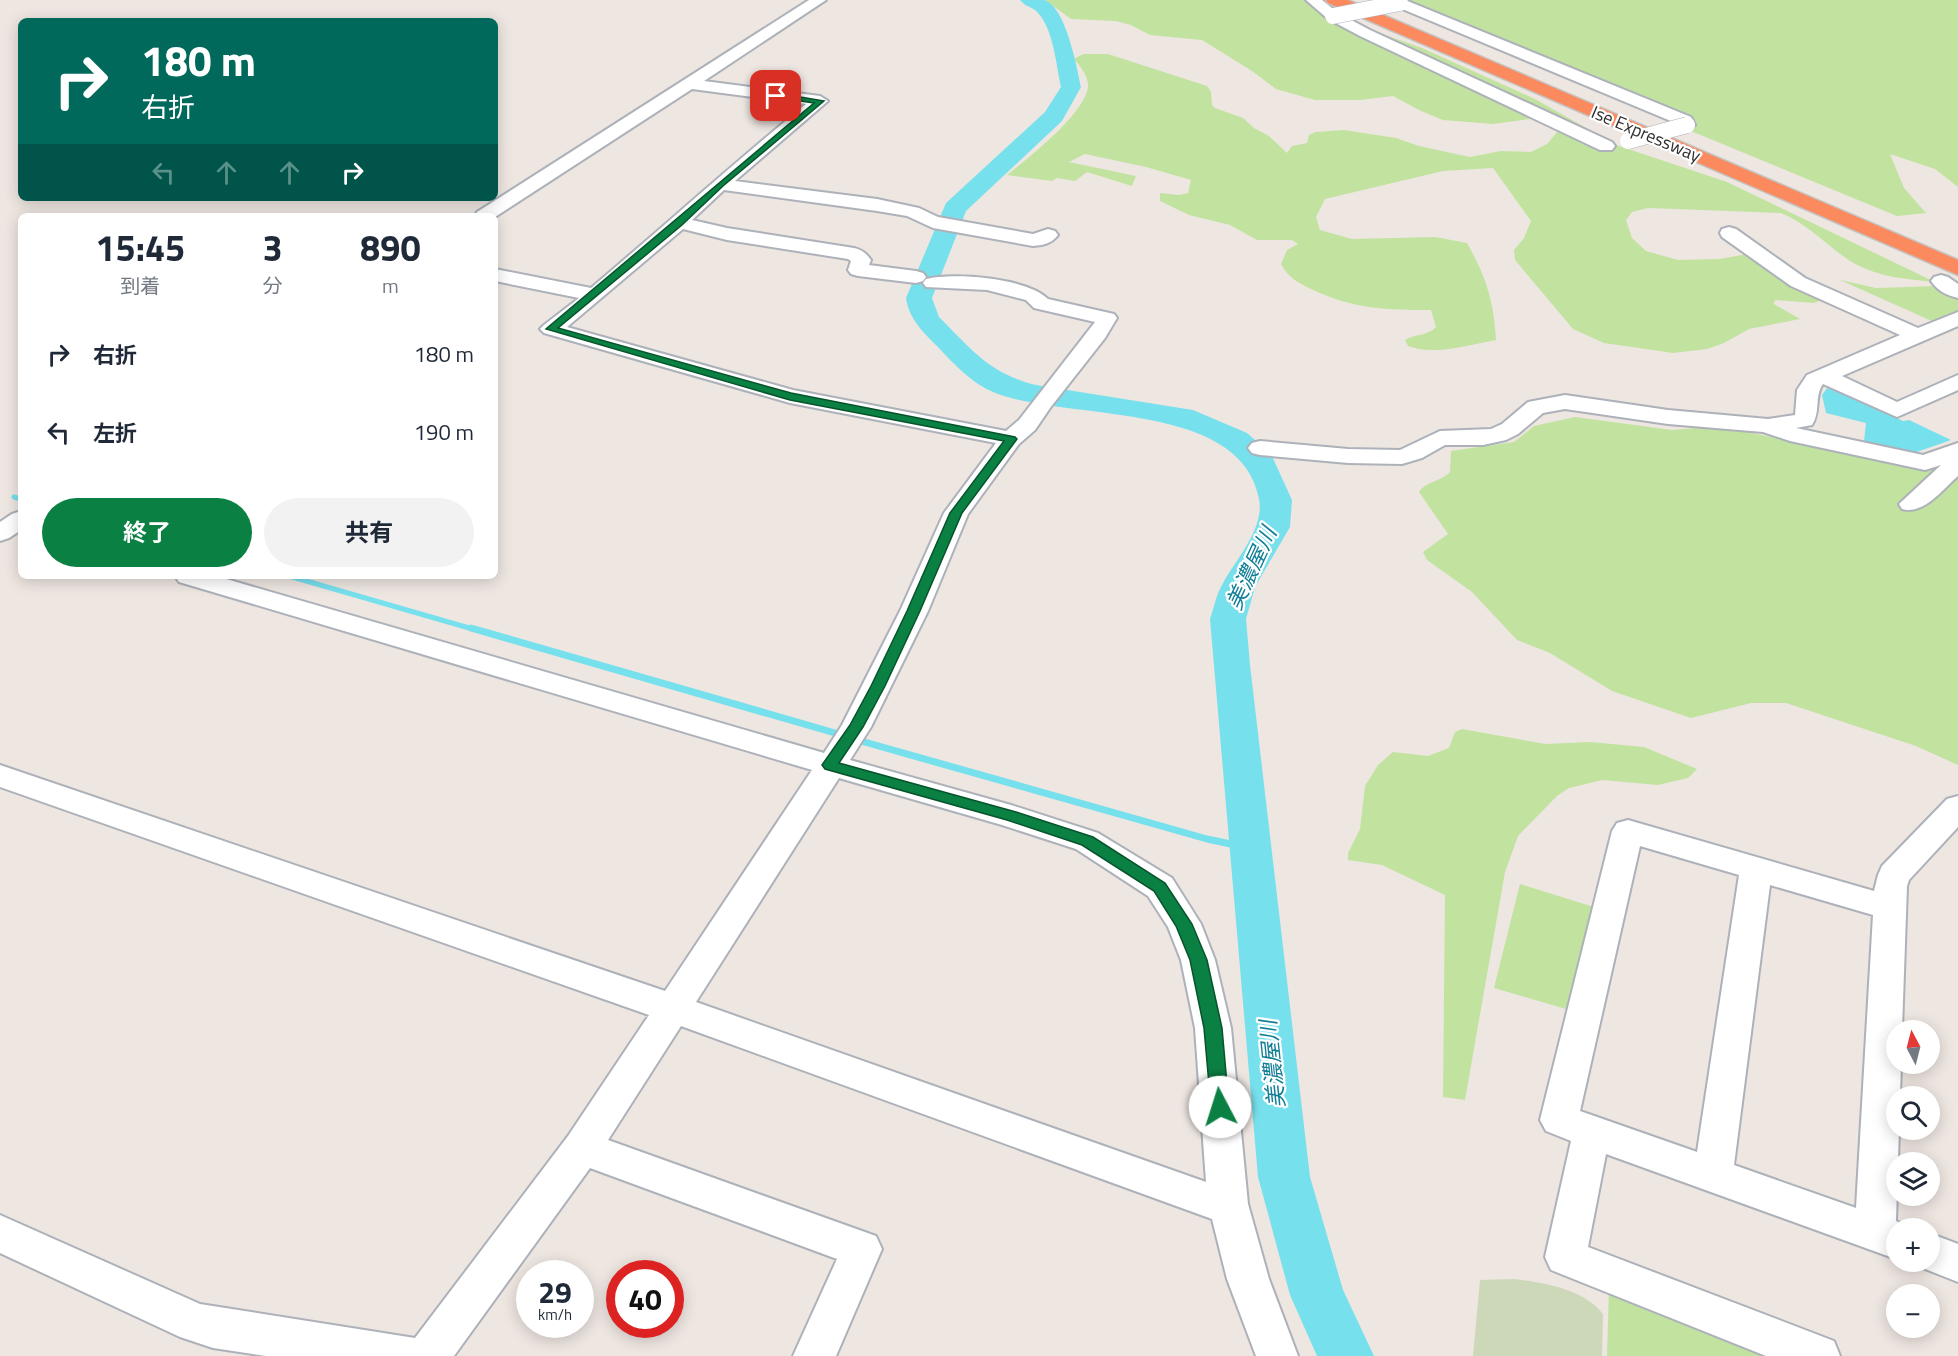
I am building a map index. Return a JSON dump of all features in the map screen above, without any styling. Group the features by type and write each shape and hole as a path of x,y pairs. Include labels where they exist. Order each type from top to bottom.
{"highway":[{"name":"Ise Expressway","path":"1361,0 1958,256"},
{"name":"Ise Expressway","path":"1334,8 1958,268"}],"street":[{"path":"489,213 819,0"},
{"path":"1313,0 1334,8 1606,146"},
{"path":"1334,8 1400,3 1649,105 1687,124 1628,141"},
{"path":"689,84 820,101 720,184 679,223 595,295 551,329 790,396 1011,439"},
{"path":"720,184 877,205 912,212 933,222 954,227 1033,240 1042,239 1048,235"},
{"path":"428,1356 582,1148 675,1009 856,727 914,611 956,513 1011,439 1027,425 1047,396 1098,334 1107,318 1041,304 1033,296 988,284 925,280 858,270 861,260 854,254 727,234 679,223"},
{"path":"1729,232 1798,282 1917,335"},
{"path":"498,276 595,295"},
{"path":"1767,426 1804,420 1807,416 1806,392 1809,386 1823,376 1958,318"},
{"path":"1823,376 1897,410 1958,382"},
{"path":"1260,448 1348,456 1402,457 1440,438 1483,438 1498,435 1510,429 1536,407 1565,402 1668,417 1767,426 1790,434 1925,463 1958,450"},
{"path":"1911,504 1958,463"},
{"path":"198,579 1011,816 1087,841 1160,887 1184,924 1198,960 1213,1028 1228,1204 1248,1279 1277,1356"},
{"path":"0,776 675,1009 1213,1202 1228,1204"},
{"path":"1886,1218 1891,886 1894,875 1958,807"},
{"path":"1886,1236 1559,1120 1628,831 1891,908"},
{"path":"1713,1175 1756,868"},
{"path":"1592,1131 1565,1257 1819,1356"},
{"path":"582,1148 862,1249 814,1356"},
{"path":"0,1233 195,1323 213,1328 408,1356"},
{"path":"1940,1256 1958,1263"}],"green space":[{"path":"1045,0 1306,0 1326,14 1422,48 1535,99 1616,145 1727,182 1935,282 1870,271 1850,261 1800,223 1781,213 1648,208 1632,212 1626,220 1632,238 1646,251 1678,260 1720,259 1747,254 1820,295 1821,300 1814,303 1775,300 1774,304 1800,319 1749,329 1724,343 1707,349 1673,353 1604,343 1573,329 1515,260 1514,250 1524,238 1531,221 1493,168 1443,171 1325,199 1316,217 1320,230 1352,239 1435,237 1467,243 1488,290 1496,340 1440,350 1408,346 1405,340 1429,332 1436,327 1431,310 1385,309 1356,305 1303,285 1291,277 1281,264 1287,250 1298,244 1292,240 1257,240 1230,225 1189,215 1160,201 1160,193 1179,195 1188,193 1191,180 1146,167 1085,154 1069,162 1136,176 1132,186 1087,172 1075,181 1057,178 1052,181 1007,175 1054,135 1077,110 1084,98 1088,87 1087,79 1074,59 1083,54 1108,54 1207,86 1215,108 1243,118 1254,128 1269,136 1287,153 1292,146 1307,143 1309,135 1316,132 1344,130 1396,138 1419,146 1470,157 1501,151 1531,152 1547,144 1558,131 1555,124 1537,118 1493,124 1443,120 1393,96 1360,100 1315,100 1276,89 1202,40 1150,35 1131,25 1116,21 1071,19"},
{"path":"1401,0 1958,0 1958,187 1935,169 1890,154 1904,188 1926,213 1897,216 1686,129 1690,119"},
{"path":"1840,280 1876,288 1938,286 1958,295 1958,311 1934,322"},
{"path":"1575,417 1672,430 1718,426 1942,472 1958,471 1958,765 1916,746 1786,703 1751,703 1691,718 1612,691 1550,653 1517,640 1472,592 1427,560 1423,552 1448,534 1419,492 1450,472 1451,451 1514,442 1534,426"},
{"path":"1462,729 1545,744 1590,742 1644,747 1697,769 1688,778 1658,785 1602,780 1569,788 1557,796 1518,836 1505,872 1465,1100 1443,1097 1445,895 1382,865 1348,860 1348,853 1360,829 1365,786 1378,765 1393,752 1428,756 1449,748 1455,732"},
{"path":"1520,884 1597,908 1573,1011 1494,988"},
{"path":"1514,1279 1563,1289 1595,1305 1603,1314 1602,1356 1473,1356 1480,1280"},
{"path":"1609,1289 1779,1356 1607,1356"}],"water":[{"path":"1828,387 1951,440 1914,453 1864,442 1866,423 1826,413 1822,395"}],"waterway":[{"name":"美濃屋川","path":"1029,0 1044,8 1052,20 1071,87 1054,116 955,208 919,298 921,309 928,321 980,373 1004,386 1036,394 1182,416 1236,440 1260,461 1276,500 1273,527 1238,587 1228,619 1231,665 1284,1177 1317,1295 1346,1356"},
{"path":"14,497 18,498"},
{"path":"299,579 476,630"},
{"path":"471,628 842,735"},
{"path":"854,739 1207,839 1250,848"}],"route":[{"path":"776,96 820,101 720,184 679,223 595,295 551,329 790,396 1011,439 956,513 914,611 878,686 856,727 830,765 1011,816 1087,841 1160,887 1184,924 1198,960 1213,1028 1220,1107"}]}
